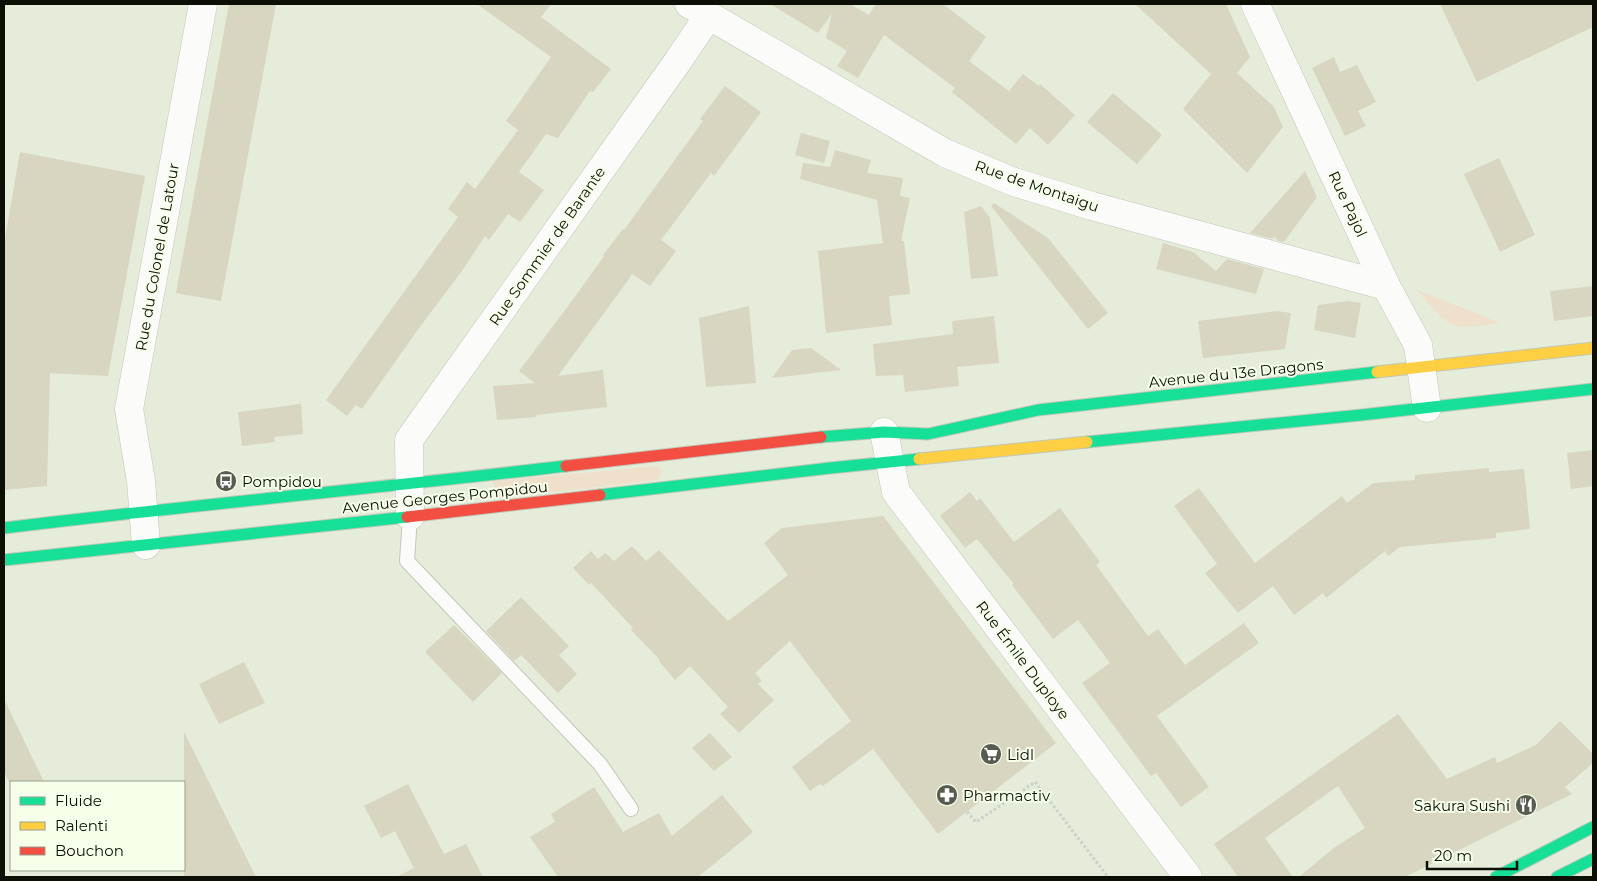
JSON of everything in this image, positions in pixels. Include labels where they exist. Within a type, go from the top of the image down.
[{"type":"main road","name":"Avenue du 13e Dragons","points":[[884,432],[928,434],[1038,410],[1593,348]]},
{"type":"main road","points":[[889,463],[1427,408],[1593,389]]},
{"type":"main road","name":"Avenue Georges Pompidou","points":[[4,528],[825,436],[884,432]]},
{"type":"main road","name":"Avenue Georges Pompidou","points":[[4,560],[889,463]]},
{"type":"main road","points":[[1496,877],[1593,827]]},
{"type":"main road","points":[[1557,877],[1593,859]]},
{"type":"street","name":"Rue du Colonel de Latour","points":[[146,545],[142,481],[129,410],[203,4]]},
{"type":"street","name":"Rue Pajol","points":[[1255,4],[1386,286],[1418,345],[1427,408]]},
{"type":"street","name":"Rue de Montaigu","points":[[699,10],[945,153],[1014,182],[1101,209],[1386,286]]},
{"type":"street","name":"Rue Sommier de Barante","points":[[410,516],[409,440],[678,61],[699,10]]},
{"type":"street","name":"Rue Émile Duploye","points":[[884,432],[896,492],[1188,877]]},
{"type":"lane","points":[[410,516],[408,561],[600,764],[631,809]]},
{"type":"path","points":[[967,812],[976,822],[1035,782],[1108,877]]},
{"type":"shaded area","points":[[1417,290],[1500,323],[1470,327],[1452,324],[1436,312]]},
{"type":"shaded area","points":[[659,466],[662,472],[657,480],[496,499],[493,481]]},
{"type":"building","points":[[229,4],[276,4],[221,301],[176,293]]},
{"type":"building","points":[[477,4],[551,4],[541,17],[611,69],[593,92],[590,91],[558,138],[546,134],[519,172],[544,190],[520,222],[508,214],[489,240],[485,236],[462,271],[362,409],[356,405],[347,416],[326,400],[458,217],[448,209],[467,182],[475,189],[518,130],[506,121],[551,57]]},
{"type":"building","points":[[770,4],[850,4],[869,15],[876,4],[943,4],[986,37],[969,61],[1009,91],[1023,74],[1039,86],[1040,84],[1075,115],[1048,145],[1030,128],[1016,144],[952,92],[955,88],[884,35],[858,78],[837,66],[847,51],[826,38],[832,14],[818,33]]},
{"type":"building","points":[[1135,4],[1226,4],[1250,57],[1237,73],[1274,107],[1283,127],[1247,173],[1183,109],[1211,74]]},
{"type":"building","points":[[1440,4],[1593,4],[1593,27],[1477,82]]},
{"type":"building","points":[[1334,57],[1340,72],[1357,65],[1376,102],[1358,111],[1366,126],[1345,136],[1312,68]]},
{"type":"building","points":[[725,86],[761,112],[714,176],[711,173],[661,240],[676,251],[650,286],[632,274],[558,376],[603,370],[607,407],[536,415],[536,417],[497,420],[493,386],[535,383],[519,371],[703,121],[700,119]]},
{"type":"building","points":[[1113,93],[1162,135],[1137,164],[1087,122]]},
{"type":"building","points":[[801,133],[830,141],[824,163],[795,155]]},
{"type":"building","points":[[835,150],[871,160],[867,173],[903,178],[900,196],[910,198],[901,241],[904,241],[910,294],[889,296],[892,325],[826,333],[818,251],[883,243],[877,200],[800,179],[803,163],[830,167]]},
{"type":"building","points":[[20,152],[145,176],[108,376],[50,373],[47,486],[4,490],[4,244]]},
{"type":"building","points":[[1499,158],[1535,235],[1500,252],[1464,174]]},
{"type":"building","points":[[1305,171],[1317,197],[1284,242],[1278,241],[1274,236],[1273,239],[1250,233]]},
{"type":"building","points":[[994,203],[1048,238],[1108,313],[1088,329],[991,206]]},
{"type":"building","points":[[981,206],[990,218],[998,276],[971,279],[964,212]]},
{"type":"building","points":[[1163,243],[1193,252],[1216,271],[1227,259],[1264,269],[1256,294],[1156,269]]},
{"type":"building","points":[[1593,286],[1593,316],[1554,321],[1550,291]]},
{"type":"building","points":[[1348,301],[1361,303],[1355,338],[1314,330],[1318,305]]},
{"type":"building","points":[[749,306],[756,383],[706,387],[699,318]]},
{"type":"building","points":[[1277,311],[1291,313],[1285,349],[1203,358],[1198,321]]},
{"type":"building","points":[[994,316],[999,363],[957,367],[959,386],[905,392],[903,375],[876,376],[873,344],[953,334],[952,321]]},
{"type":"building","points":[[811,348],[841,370],[772,378],[792,350]]},
{"type":"building","points":[[301,404],[303,434],[274,437],[275,442],[242,446],[238,412]]},
{"type":"building","points":[[1593,450],[1593,486],[1571,489],[1567,453]]},
{"type":"building","points":[[1489,468],[1489,472],[1524,469],[1530,529],[1496,533],[1496,538],[1400,547],[1388,556],[1385,551],[1326,598],[1323,593],[1294,615],[1273,586],[1238,613],[1205,573],[1217,564],[1174,506],[1199,488],[1255,563],[1342,496],[1347,503],[1373,483],[1415,480],[1415,475]]},
{"type":"building","points":[[970,492],[977,501],[980,498],[1014,542],[1060,508],[1100,562],[1096,565],[1148,636],[1158,629],[1185,665],[1244,623],[1259,643],[1157,716],[1209,787],[1181,807],[1156,773],[1151,776],[1082,683],[1110,663],[1078,620],[1053,639],[1012,585],[1014,584],[977,539],[965,548],[940,516]]},
{"type":"building","points":[[883,516],[1056,743],[938,834],[873,749],[823,786],[820,784],[810,791],[792,767],[851,721],[790,641],[755,673],[762,681],[758,684],[774,700],[739,733],[720,714],[728,707],[690,666],[675,680],[660,660],[631,630],[633,628],[591,583],[589,585],[573,568],[591,551],[598,559],[605,553],[614,561],[632,546],[646,561],[659,550],[728,621],[788,575],[764,543],[782,528]]},
{"type":"building","points":[[521,597],[569,646],[559,655],[577,674],[558,693],[521,655],[514,661],[486,631]]},
{"type":"building","points":[[454,625],[502,673],[473,702],[425,652]]},
{"type":"building","points":[[244,662],[265,703],[219,724],[199,684]]},
{"type":"building","points":[[4,699],[44,781],[9,782],[4,772]]},
{"type":"building","points":[[1398,714],[1447,779],[1495,757],[1497,763],[1536,745],[1560,721],[1593,754],[1593,763],[1565,787],[1572,794],[1405,877],[1299,877],[1335,847],[1365,828],[1338,786],[1265,838],[1293,877],[1238,877],[1214,844]]},
{"type":"building","points":[[184,732],[256,877],[184,877]]},
{"type":"building","points":[[710,733],[732,757],[714,771],[692,748]]},
{"type":"building","points":[[408,784],[444,854],[466,844],[483,877],[396,877],[414,868],[395,831],[381,838],[364,806]]},
{"type":"building","points":[[594,787],[623,832],[659,813],[672,836],[722,795],[753,832],[698,877],[558,877],[530,837],[555,822],[551,814]]},
{"type":"traffic: fast","points":[[821,437],[884,432],[928,434],[1038,410],[1377,372]]},
{"type":"traffic: fast","points":[[1087,442],[1361,415],[1593,389]]},
{"type":"traffic: fast","points":[[600,495],[919,459]]},
{"type":"traffic: fast","points":[[4,528],[566,466]]},
{"type":"traffic: fast","points":[[4,560],[407,517]]},
{"type":"traffic: fast","points":[[1496,877],[1593,827]]},
{"type":"traffic: fast","points":[[1557,877],[1593,859]]},
{"type":"traffic: slow","points":[[1377,372],[1593,348]]},
{"type":"traffic: slow","points":[[919,459],[1087,442]]},
{"type":"traffic: jam","points":[[566,466],[821,437]]},
{"type":"traffic: jam","points":[[407,517],[600,495]]},
{"type":"place","name":"Pompidou","points":[[226,481]]},
{"type":"place","name":"Lidl","points":[[991,754]]},
{"type":"place","name":"Pharmactiv","points":[[947,795]]},
{"type":"place","name":"Sakura Sushi","points":[[1526,805]]}]
